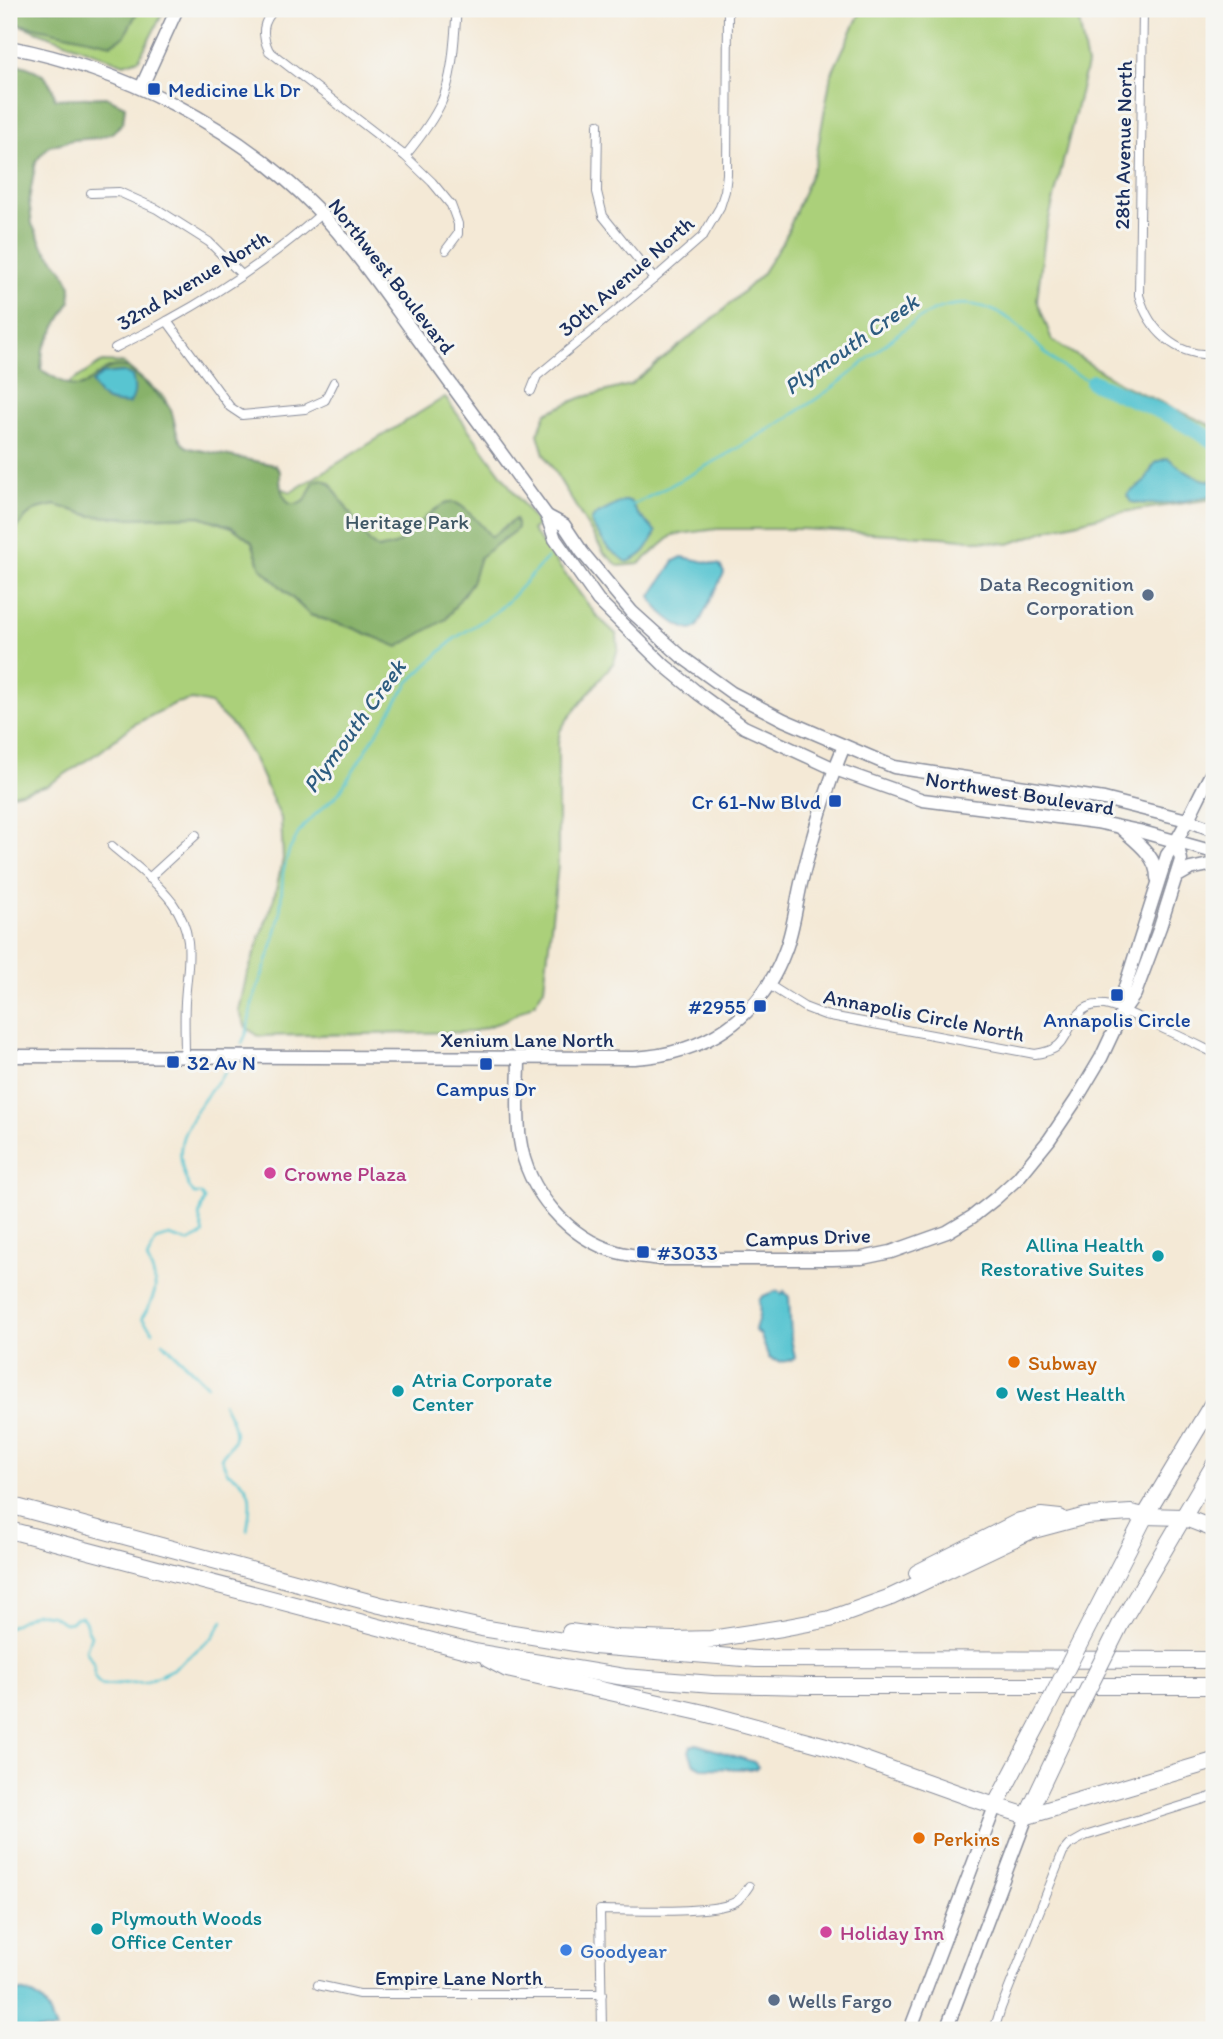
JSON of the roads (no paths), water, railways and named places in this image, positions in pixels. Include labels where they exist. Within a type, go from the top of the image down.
[{"type":"highway","points":[[996,1804],[1144,1516],[1214,1401]]},
{"type":"highway","points":[[1027,1816],[1121,1623],[1214,1465]]},
{"type":"highway","points":[[9,1505],[380,1605],[482,1628],[594,1646],[756,1659],[1214,1660]]},
{"type":"highway","points":[[380,1605],[616,1638],[711,1639],[830,1619],[891,1597],[1030,1531],[1069,1519],[1131,1513],[1184,1517],[1214,1530]]},
{"type":"highway","points":[[9,1530],[474,1652],[624,1677],[713,1684],[807,1686],[1214,1686]]},
{"type":"highway","points":[[474,1652],[507,1669],[704,1713],[826,1746],[1027,1816],[1214,1761]]},
{"type":"highway","points":[[1111,1791],[1142,1792],[1214,1772]]},
{"type":"main road","points":[[141,88],[177,9]]},
{"type":"main road","name":"Northwest Boulevard","points":[[9,47],[76,64],[141,88],[203,120],[242,145],[321,214],[361,261],[547,516],[555,539],[598,600],[665,666],[744,727],[835,769],[923,800],[1096,822],[1214,852]]},
{"type":"main road","name":"Northwest Boulevard","points":[[547,516],[564,525],[582,552],[632,612],[682,657],[732,693],[784,720],[894,767],[1104,799],[1187,820],[1214,830]]},
{"type":"main road","name":"Xenium Lane North","points":[[9,1056],[634,1058],[659,1057],[682,1051],[726,1030],[769,985],[786,950],[810,846],[844,746]]},
{"type":"main road","name":"Campus Drive","points":[[1122,1011],[1124,990],[1167,855],[1177,842],[1214,769]]},
{"type":"main road","points":[[1120,827],[1152,860],[1157,870],[1157,885]]},
{"type":"main road","name":"Campus Drive","points":[[519,1058],[520,1140],[533,1182],[559,1218],[595,1244],[616,1252],[660,1259],[832,1259],[862,1258],[891,1252],[947,1232],[972,1217],[1018,1178],[1049,1140],[1101,1058],[1122,1011],[1135,994],[1181,860],[1177,842]]},
{"type":"main road","points":[[1176,877],[1190,869],[1214,864]]},
{"type":"main road","points":[[910,2030],[996,1804]]},
{"type":"main road","points":[[946,2030],[1027,1816]]},
{"type":"street","points":[[275,9],[264,23],[264,42],[269,51],[405,156],[451,205],[458,234],[446,250]]},
{"type":"street","points":[[405,156],[432,120],[442,101],[452,60],[457,9]]},
{"type":"street","name":"30th Avenue North","points":[[531,391],[537,376],[703,236],[716,215],[725,191],[727,174],[728,9]]},
{"type":"street","name":"28th Avenue North","points":[[1143,9],[1138,282],[1143,308],[1157,332],[1179,348],[1192,353],[1214,355]]},
{"type":"street","points":[[598,124],[597,192],[603,216],[654,279]]},
{"type":"street","points":[[91,193],[119,192],[158,209],[209,242],[242,275]]},
{"type":"street","name":"32nd Avenue North","points":[[115,348],[167,321],[271,257],[321,214]]},
{"type":"street","points":[[167,321],[230,407],[242,415],[305,409],[325,400],[334,382]]},
{"type":"street","points":[[149,878],[196,835]]},
{"type":"street","points":[[112,846],[149,878],[172,903],[188,937],[190,956],[185,1002],[185,1057]]},
{"type":"street","name":"Annapolis Circle North","points":[[769,985],[804,1007],[825,1015],[1026,1054],[1044,1053],[1060,1045],[1078,1014],[1094,1005],[1105,1006],[1180,1036],[1214,1053]]},
{"type":"street","points":[[993,2030],[1063,1852],[1069,1845],[1085,1836],[1214,1796]]},
{"type":"street","points":[[602,2030],[600,1910],[694,1910],[716,1907],[737,1901],[749,1886]]},
{"type":"street","name":"Empire Lane North","points":[[318,1984],[359,1994],[602,1994]]},
{"type":"water","points":[[122,372],[132,376],[133,380],[134,394],[129,404],[102,398],[92,383],[102,374]]},
{"type":"water","points":[[1168,458],[1195,477],[1214,481],[1214,495],[1162,504],[1131,502],[1127,495],[1145,481],[1154,464]]},
{"type":"water","points":[[623,501],[630,501],[638,514],[656,532],[645,551],[627,562],[608,548],[591,521],[594,516]]},
{"type":"water","points":[[682,557],[720,565],[724,573],[697,627],[692,630],[668,618],[651,596],[674,561]]},
{"type":"water","points":[[777,1291],[782,1294],[784,1291],[789,1297],[791,1339],[795,1358],[792,1360],[779,1361],[769,1358],[760,1334],[755,1331],[760,1299]]},
{"type":"water","points":[[696,1744],[754,1762],[758,1767],[702,1768],[694,1764],[689,1751],[691,1746]]},
{"type":"water","points":[[20,1991],[35,1996],[44,2004],[56,2030],[9,2030],[9,1995]]},
{"type":"waterway","name":"Plymouth Creek","points":[[631,506],[759,436],[808,405],[845,379],[893,337],[943,307],[974,305],[1003,315],[1064,368],[1093,382]]},
{"type":"waterway","name":"Plymouth Creek","points":[[1093,382],[1171,416],[1214,441]]},
{"type":"waterway","name":"Plymouth Creek","points":[[242,1043],[280,916],[283,872],[289,851],[298,834],[306,823],[339,793],[409,682],[454,639],[496,612],[547,558]]},
{"type":"waterway","name":"Plymouth Creek","points":[[153,1332],[142,1318],[155,1289],[154,1276],[147,1259],[156,1240],[169,1236],[188,1242],[204,1234],[199,1216],[205,1199],[201,1194],[194,1194],[186,1180],[181,1156],[182,1139],[193,1117],[225,1073]]},
{"type":"waterway","name":"Plymouth Creek","points":[[163,1342],[207,1385]]},
{"type":"waterway","name":"Plymouth Creek","points":[[223,1403],[235,1434],[221,1458],[228,1473],[243,1483],[247,1490],[250,1504],[247,1530]]},
{"type":"waterway","name":"Plymouth Creek","points":[[9,1627],[35,1613],[51,1615],[65,1623],[82,1617],[91,1635],[86,1651],[93,1664],[95,1679],[102,1685],[145,1682],[173,1669],[212,1638],[223,1621]]},
{"type":"place","name":"Medicine Lk Dr","points":[[154,89]]},
{"type":"place","name":"Data Recognition Corporation","points":[[1148,595]]},
{"type":"place","name":"Cr 61-Nw Blvd","points":[[835,801]]},
{"type":"place","name":"Annapolis Circle","points":[[1117,995]]},
{"type":"place","name":"#2955","points":[[760,1006]]},
{"type":"place","name":"32 Av N","points":[[173,1062]]},
{"type":"place","name":"Campus Dr","points":[[486,1064]]},
{"type":"place","name":"Crowne Plaza","points":[[270,1173]]},
{"type":"place","name":"#3033","points":[[643,1252]]},
{"type":"place","name":"Allina Health Restorative Suites","points":[[1158,1256]]},
{"type":"place","name":"Subway","points":[[1014,1362]]},
{"type":"place","name":"Atria Corporate Center","points":[[398,1391]]},
{"type":"place","name":"West Health","points":[[1002,1393]]},
{"type":"place","name":"Perkins","points":[[919,1838]]},
{"type":"place","name":"Plymouth Woods Office Center","points":[[97,1929]]},
{"type":"place","name":"Holiday Inn","points":[[826,1932]]},
{"type":"place","name":"Goodyear","points":[[566,1950]]},
{"type":"place","name":"Wells Fargo","points":[[774,2000]]},
{"type":"park label","name":"Heritage Park","points":[[407,521]]}]
